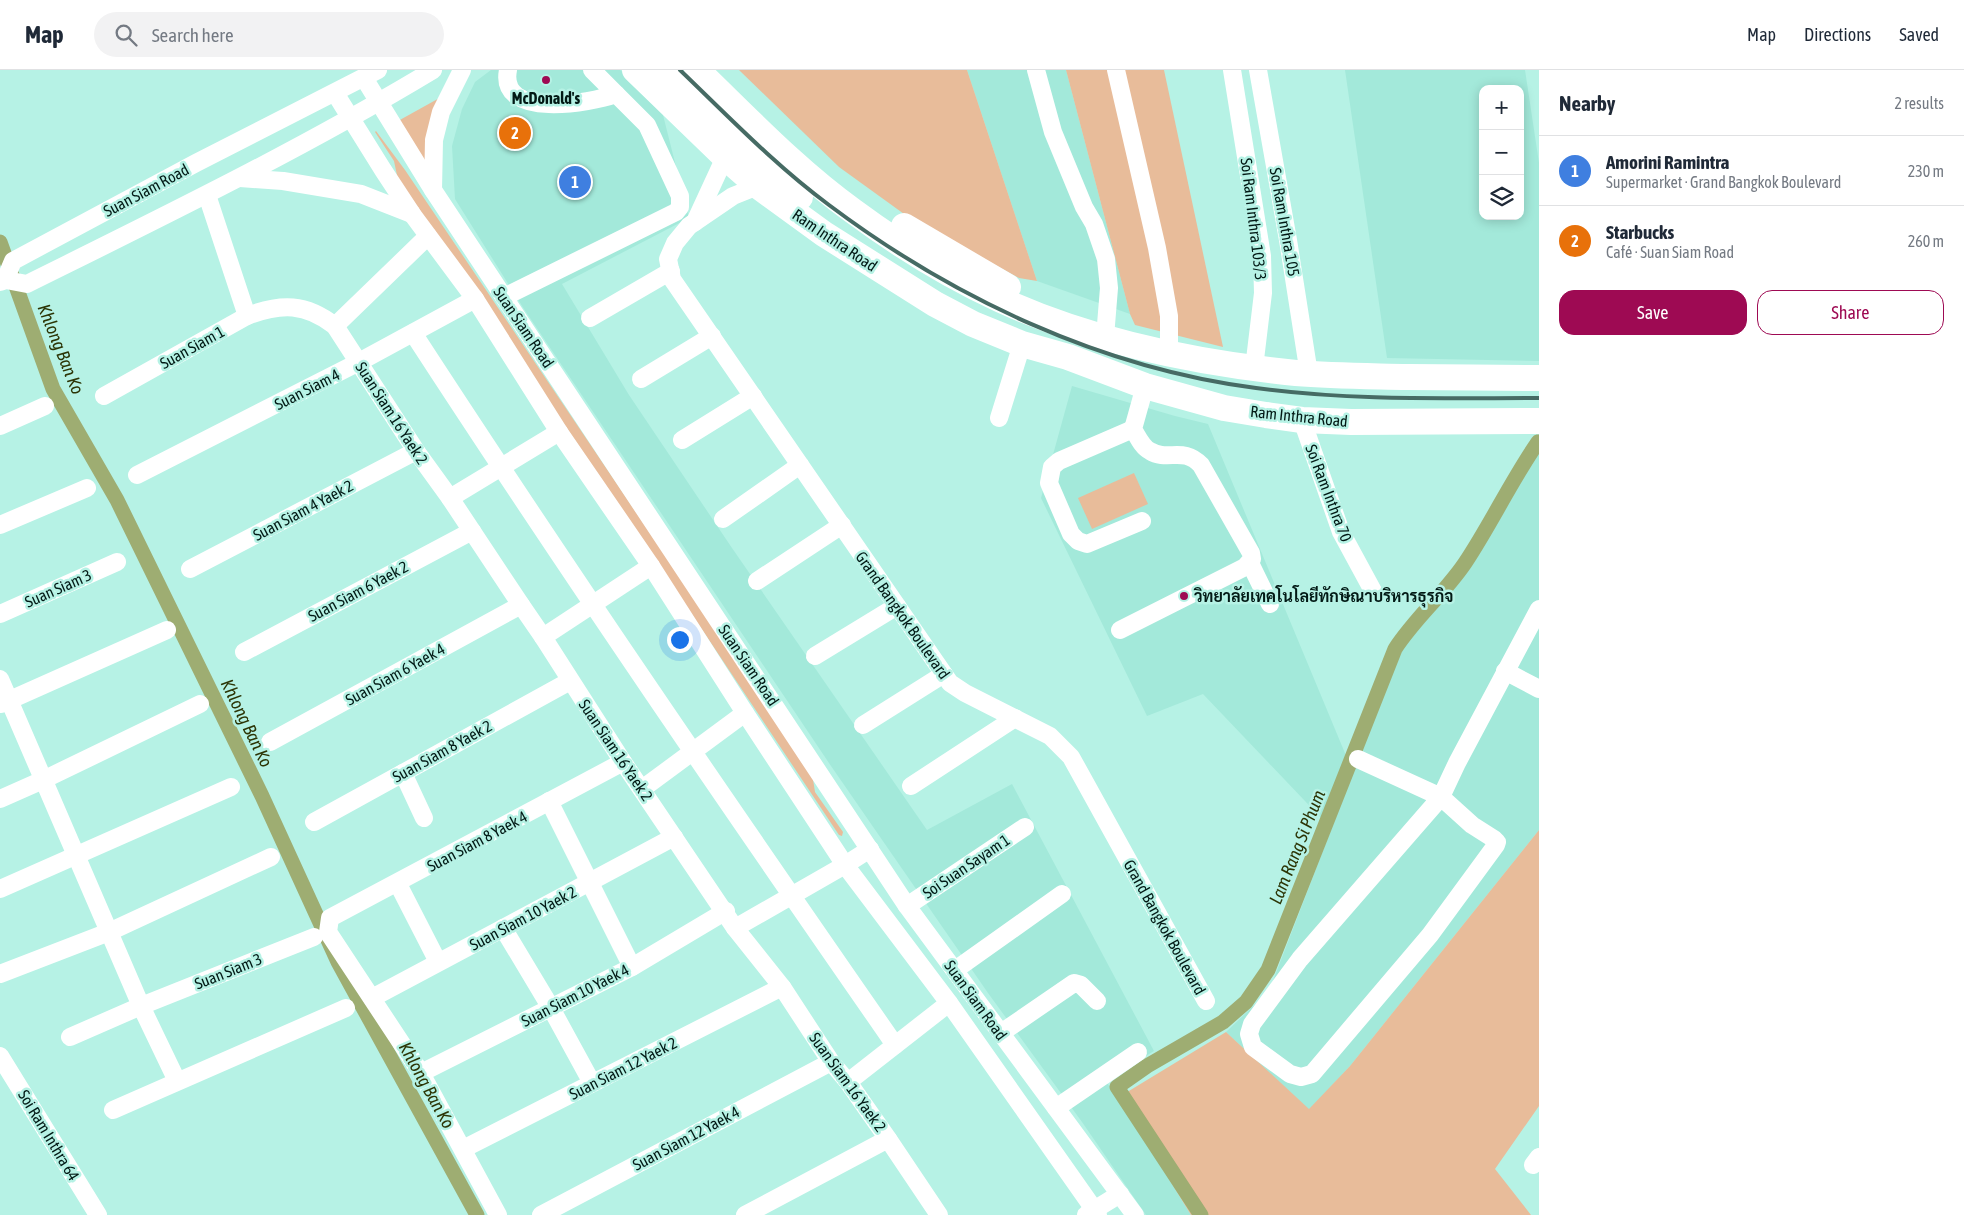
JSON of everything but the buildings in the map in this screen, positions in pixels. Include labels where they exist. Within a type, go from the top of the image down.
[{"type":"highway","name":"Ram Inthra Road","points":[[697,70],[797,165],[852,211],[908,249],[971,296],[1068,357]]},
{"type":"highway","name":"Ram Inthra Road","points":[[718,70],[812,160],[863,199],[910,230],[1073,327]]},
{"type":"highway","name":"Ram Inthra Road","points":[[648,73],[802,198],[894,263],[971,296],[1105,337],[1168,353],[1254,368],[1309,374],[1539,378]]},
{"type":"highway","name":"Ram Inthra Road","points":[[648,73],[720,168],[758,186],[824,234],[897,282],[973,324],[1022,344],[1068,357],[1145,386],[1224,408],[1302,420],[1351,422],[1539,421]]},
{"type":"street","name":"Suan Siam Road","points":[[371,74],[196,163],[13,261],[4,280],[27,284],[207,195],[380,102],[433,70]]},
{"type":"street","points":[[433,190],[434,140],[441,112],[462,70]]},
{"type":"street","points":[[504,297],[676,212],[680,207],[680,196],[647,124],[592,70]]},
{"type":"street","points":[[1036,70],[1053,132],[1084,207],[1094,224],[1106,259],[1109,288],[1105,337]]},
{"type":"street","points":[[1116,70],[1157,248],[1169,316],[1168,353]]},
{"type":"street","name":"Soi Ram Inthra 103/3","points":[[1232,70],[1262,256],[1263,294],[1254,368]]},
{"type":"street","name":"Soi Ram Inthra 105","points":[[1258,70],[1309,374]]},
{"type":"street","points":[[504,74],[511,90],[532,102],[546,105],[619,98],[648,73]]},
{"type":"street","points":[[371,74],[380,102]]},
{"type":"street","points":[[335,93],[349,118]]},
{"type":"street","name":"Suan Siam Road","points":[[380,102],[433,190],[907,906],[1135,1215]]},
{"type":"street","name":"Suan Siam Road","points":[[349,118],[412,214],[475,299],[559,432],[651,566],[745,714],[845,865],[949,1003],[1092,1213]]},
{"type":"street","points":[[720,168],[733,196]]},
{"type":"street","points":[[695,222],[720,168]]},
{"type":"street","points":[[239,178],[284,181],[361,194],[412,214]]},
{"type":"street","points":[[590,318],[671,272],[668,259],[675,243],[695,222],[733,196],[758,186]]},
{"type":"street","points":[[207,195],[247,316]]},
{"type":"street","points":[[335,326],[428,236]]},
{"type":"street","name":"Grand Bangkok Boulevard","points":[[671,272],[672,279],[950,683],[965,693],[1050,736],[1070,757],[1206,1001]]},
{"type":"street","name":"Suan Siam 4","points":[[138,475],[359,362],[475,299]]},
{"type":"street","name":"Suan Siam 1","points":[[104,396],[247,316],[266,309],[283,306]]},
{"type":"street","name":"Suan Siam 16 Yaek 2","points":[[283,306],[303,309],[322,316],[335,326],[416,451],[450,498],[543,637],[623,762],[726,911],[735,928],[782,987],[831,1062],[848,1082],[888,1138],[938,1215]]},
{"type":"street","points":[[413,333],[501,468],[693,752],[895,1045]]},
{"type":"street","points":[[642,379],[712,336]]},
{"type":"street","points":[[999,418],[1022,344]]},
{"type":"street","points":[[1145,386],[1133,429],[1144,447],[1151,452],[1188,455],[1201,465],[1251,553],[1250,563],[1270,604]]},
{"type":"street","points":[[682,440],[753,396]]},
{"type":"street","points":[[0,426],[45,406]]},
{"type":"street","name":"Soi Ram Inthra 70","points":[[1302,420],[1342,532],[1373,591]]},
{"type":"street","points":[[1133,429],[1059,461],[1052,467],[1050,483],[1071,534],[1078,541],[1087,544],[1142,521]]},
{"type":"street","points":[[450,498],[559,432]]},
{"type":"street","name":"Suan Siam 4 Yaek 2","points":[[190,569],[416,451]]},
{"type":"street","points":[[723,519],[800,465]]},
{"type":"street","points":[[0,525],[86,488]]},
{"type":"street","points":[[757,581],[842,525]]},
{"type":"street","name":"Suan Siam 6 Yaek 2","points":[[244,652],[472,531]]},
{"type":"street","name":"Suan Siam 3","points":[[0,614],[117,562]]},
{"type":"street","points":[[1120,630],[1246,567],[1250,563]]},
{"type":"street","points":[[543,637],[651,566]]},
{"type":"street","name":"Suan Siam 6 Yaek 4","points":[[270,742],[520,605]]},
{"type":"street","points":[[815,656],[897,606]]},
{"type":"street","points":[[1358,759],[1441,797],[1472,826],[1497,842],[1496,846],[1430,935],[1312,1074],[1301,1077],[1290,1074],[1253,1046],[1249,1034],[1252,1024],[1300,959],[1441,797],[1504,672],[1539,610]]},
{"type":"street","points":[[5,702],[167,630]]},
{"type":"street","points":[[1504,672],[1539,689]]},
{"type":"street","points":[[863,725],[944,674]]},
{"type":"street","points":[[0,679],[5,702],[78,856],[141,1006],[177,1081]]},
{"type":"street","name":"Suan Siam 8 Yaek 2","points":[[314,822],[570,681]]},
{"type":"street","points":[[0,799],[200,704]]},
{"type":"street","points":[[642,789],[745,714]]},
{"type":"street","points":[[911,786],[1015,718]]},
{"type":"street","name":"Suan Siam 8 Yaek 4","points":[[372,998],[328,932],[330,918],[398,884],[623,762]]},
{"type":"street","points":[[403,773],[424,818]]},
{"type":"street","points":[[0,889],[231,787]]},
{"type":"street","points":[[549,801],[632,967]]},
{"type":"street","name":"Soi Suan Sayam 1","points":[[907,906],[1025,827]]},
{"type":"street","name":"Suan Siam 10 Yaek 2","points":[[372,998],[674,837]]},
{"type":"street","points":[[735,928],[870,849]]},
{"type":"street","points":[[0,974],[109,932],[271,857]]},
{"type":"street","points":[[398,884],[438,962]]},
{"type":"street","points":[[955,970],[1062,894]]},
{"type":"street","name":"Suan Siam 10 Yaek 4","points":[[421,1073],[632,967],[726,911]]},
{"type":"street","points":[[503,928],[551,1008],[592,1084]]},
{"type":"street","name":"Suan Siam 3","points":[[70,1037],[141,1006],[314,937]]},
{"type":"street","points":[[1001,1033],[1074,983],[1081,984],[1097,1001]]},
{"type":"street","name":"Suan Siam 12 Yaek 2","points":[[463,1149],[782,987]]},
{"type":"street","points":[[372,998],[421,1073],[498,1215]]},
{"type":"street","points":[[848,1082],[949,1003]]},
{"type":"street","points":[[112,1110],[346,1008]]},
{"type":"street","points":[[1056,1108],[1138,1052]]},
{"type":"street","name":"Soi Ram Inthra 64","points":[[0,1056],[98,1215]]},
{"type":"street","name":"Suan Siam 12 Yaek 4","points":[[541,1215],[831,1062]]},
{"type":"street","points":[[745,1215],[888,1138]]},
{"type":"street","points":[[1092,1213],[1120,1194]]},
{"type":"shaded area","points":[[491,70],[620,70],[661,107],[689,218],[562,284],[629,395],[927,830],[1012,784],[1154,1051],[1105,1081],[1119,1097],[1191,1215],[1146,1215],[1082,1122],[988,993],[831,766],[524,309],[455,199],[452,146],[462,109],[475,82]]},
{"type":"shaded area","points":[[739,70],[967,70],[1037,281],[1019,278],[911,219],[839,167]]},
{"type":"shaded area","points":[[967,70],[1066,70],[1130,314],[1037,281]]},
{"type":"shaded area","points":[[1066,70],[1164,70],[1223,347],[1135,325],[1130,314]]},
{"type":"shaded area","points":[[1345,70],[1525,70],[1539,163],[1539,361],[1387,358]]},
{"type":"shaded area","points":[[443,96],[425,163],[398,121]]},
{"type":"shaded area","points":[[376,131],[405,170],[812,773],[815,792],[843,832],[842,836],[839,835],[621,508],[398,180],[394,161]]},
{"type":"shaded area","name":"วิทยาลัยเทคโนโลยีทักษิณาบริหารธุรกิจ","points":[[1072,386],[1208,424],[1347,758],[1324,821],[1203,694],[1147,716],[1041,498]]},
{"type":"shaded area","points":[[1539,450],[1539,830],[1350,1066],[1309,1110],[1226,1032],[1269,991],[1400,651],[1462,579]]},
{"type":"shaded area","points":[[1134,473],[1148,504],[1092,529],[1078,498]]},
{"type":"shaded area","points":[[1539,830],[1539,1106],[1495,1169],[1531,1215],[1191,1215],[1119,1097],[1226,1032],[1309,1109],[1350,1066]]},
{"type":"waterway","name":"Khlong Ban Ko","points":[[0,242],[53,389],[117,500],[262,796],[338,962],[477,1215]]},
{"type":"waterway","name":"Lam Rang Si Phum","points":[[1201,1215],[1117,1087],[1147,1066],[1223,1022],[1246,1002],[1268,970],[1395,649],[1465,563],[1538,442]]},
{"type":"railway","points":[[680,70],[790,174],[877,239],[926,270],[978,298],[1031,324],[1085,346],[1141,364],[1198,378],[1256,388],[1362,397],[1539,398]]},
{"type":"place","name":"McDonald's","points":[[546,80]]},
{"type":"place","name":"Starbucks","points":[[515,133]]},
{"type":"place","name":"Amorini Ramintra","points":[[575,182]]},
{"type":"place","name":"วิทยาลัยเทคโนโลยีทักษิณาบริหารธุรกิจ","points":[[1184,596]]}]
